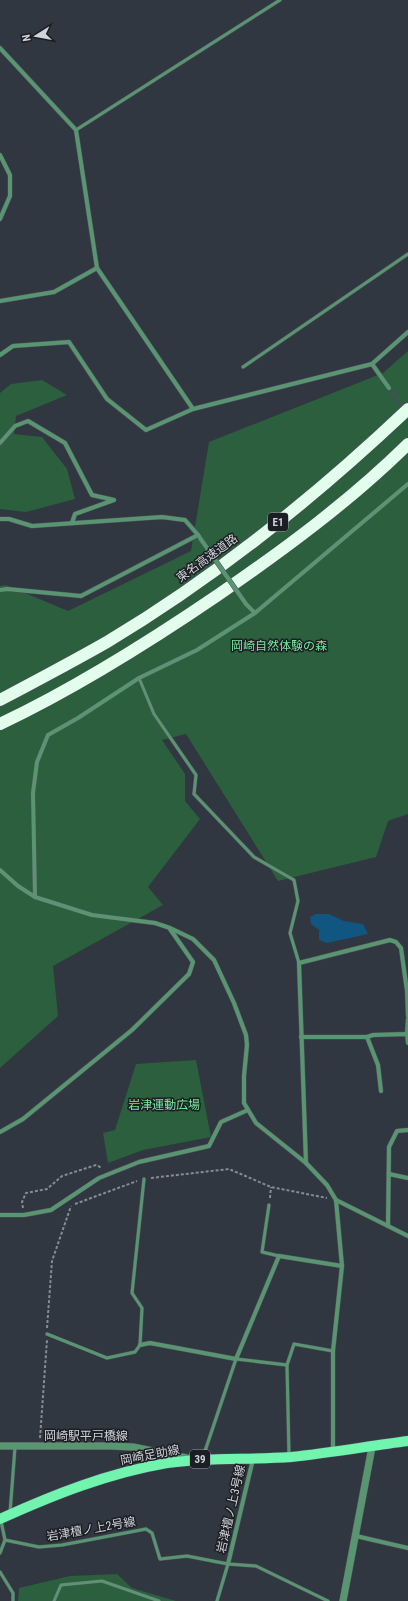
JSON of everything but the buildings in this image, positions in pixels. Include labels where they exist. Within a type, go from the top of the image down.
[{"type":"highway","name":"東名高速道路","points":[[0,700],[138,622],[240,552],[306,500],[408,408]]},
{"type":"highway","name":"E1","points":[[0,724],[57,694],[152,639],[254,570],[323,520],[384,468],[408,444]]},
{"type":"main road","name":"岡崎足助線","points":[[3,1518],[61,1493],[107,1477],[166,1464],[198,1459],[289,1457],[372,1447],[408,1440]]},
{"type":"street","points":[[0,48],[76,130],[97,268],[193,409]]},
{"type":"street","points":[[0,154],[10,176],[10,196],[0,219]]},
{"type":"street","points":[[0,301],[54,292],[97,268]]},
{"type":"street","points":[[0,355],[13,346],[69,342],[107,399],[146,430],[193,409],[372,364],[408,332]]},
{"type":"street","points":[[372,364],[389,388]]},
{"type":"street","points":[[0,442],[14,426],[28,422],[65,443],[92,495],[114,500],[75,514],[72,523]]},
{"type":"street","points":[[35,896],[33,793],[37,762],[48,734],[78,718],[139,678],[197,650],[255,613],[408,484]]},
{"type":"street","points":[[0,519],[9,519],[32,526],[162,517],[185,520],[199,537],[246,604],[255,613]]},
{"type":"street","points":[[0,590],[7,589],[80,596],[199,537]]},
{"type":"street","points":[[0,870],[18,886],[35,896],[92,915],[155,923],[170,928],[193,939],[214,960],[234,1003],[246,1035],[247,1045],[244,1076],[244,1103],[256,1123],[306,1163],[327,1185],[336,1200],[342,1266],[334,1351],[333,1452]]},
{"type":"street","points":[[0,1132],[23,1118],[132,1030],[189,974],[193,962],[170,928]]},
{"type":"street","points":[[306,1163],[299,963],[390,940],[396,942],[401,948],[407,991],[408,1018],[406,1034],[408,1043]]},
{"type":"street","points":[[302,1037],[367,1037],[406,1034]]},
{"type":"street","points":[[367,1037],[378,1065],[381,1091]]},
{"type":"street","points":[[0,1215],[24,1215],[51,1210],[99,1178],[113,1172],[139,1162],[209,1146],[220,1122],[248,1110]]},
{"type":"street","points":[[388,1226],[389,1147],[397,1131],[408,1130]]},
{"type":"street","points":[[389,1174],[408,1178]]},
{"type":"street","points":[[336,1200],[408,1236]]},
{"type":"street","points":[[140,1344],[150,1343],[236,1360],[278,1256],[342,1266]]},
{"type":"street","name":"岡崎駅平戸橋線","points":[[0,1446],[133,1447],[198,1459]]},
{"type":"street","points":[[342,1601],[356,1536],[372,1447]]},
{"type":"street","name":"岩津檀ノ上3号線","points":[[228,1564],[253,1458]]},
{"type":"street","points":[[356,1536],[408,1548]]},
{"type":"lane","points":[[76,130],[280,0]]},
{"type":"lane","points":[[243,367],[408,254]]},
{"type":"lane","points":[[139,678],[154,714],[196,775],[194,794],[254,857],[294,880],[298,901],[290,933],[299,963]]},
{"type":"lane","points":[[47,1334],[107,1358],[135,1352],[140,1344],[142,1308],[132,1293],[144,1179]]},
{"type":"lane","points":[[269,1205],[262,1252],[278,1256]]},
{"type":"lane","points":[[289,1457],[287,1365],[294,1344],[334,1351]]},
{"type":"lane","points":[[198,1459],[236,1360],[287,1365]]},
{"type":"lane","points":[[0,1553],[4,1540],[3,1518],[15,1447]]},
{"type":"lane","name":"岩津檀ノ上2号線","points":[[4,1540],[39,1547],[62,1545],[146,1529],[152,1533],[160,1559],[186,1556],[228,1564]]},
{"type":"lane","points":[[216,1601],[228,1564],[256,1566],[328,1601]]},
{"type":"lane","points":[[0,1572],[13,1593],[12,1601]]},
{"type":"lane","points":[[54,1601],[61,1585],[102,1581],[158,1601]]},
{"type":"path","points":[[24,1215],[22,1202],[26,1193],[47,1189],[62,1176],[96,1165],[113,1172]]},
{"type":"path","points":[[269,1205],[271,1187]]},
{"type":"green space","name":"岡崎自然体験の森","points":[[408,351],[408,814],[388,821],[376,857],[278,881],[186,734],[162,740],[185,774],[185,801],[200,819],[148,887],[163,905],[53,966],[58,1016],[0,1068],[0,586],[6,585],[68,611],[191,551],[209,442],[383,373]]},
{"type":"green space","points":[[42,380],[67,395],[16,416],[14,434],[42,437],[67,469],[75,499],[26,512],[0,509],[0,393],[11,384]]},
{"type":"green space","name":"岩津運動広場","points":[[196,1060],[211,1137],[143,1150],[108,1163],[103,1133],[115,1130],[136,1064]]},
{"type":"green space","points":[[117,1574],[132,1588],[176,1601],[18,1601],[19,1588],[70,1576]]},
{"type":"water","points":[[316,914],[329,914],[344,921],[363,924],[368,934],[327,943],[319,940],[319,930],[311,924],[310,917]]},
{"type":"tunnel","points":[[389,388],[405,410]]}]
